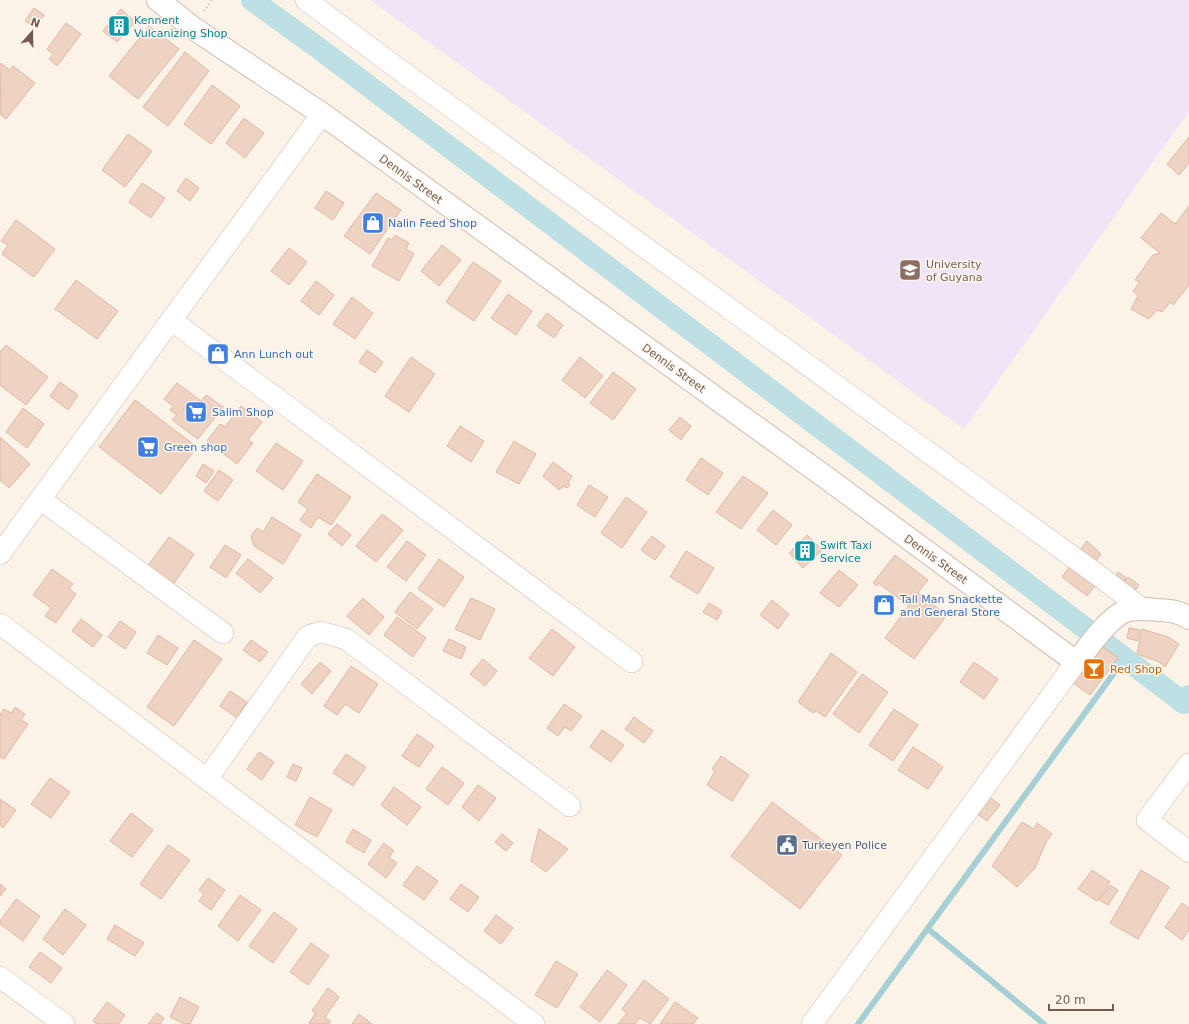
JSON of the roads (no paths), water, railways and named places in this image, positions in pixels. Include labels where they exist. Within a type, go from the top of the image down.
[{"type":"street","name":"Dennis Street","points":[[158,0],[193,28],[322,114],[815,470],[1076,662]]},
{"type":"street","points":[[306,0],[415,81],[1141,608]]},
{"type":"street","points":[[0,554],[322,114]]},
{"type":"street","points":[[171,320],[632,662]]},
{"type":"street","points":[[40,499],[223,633]]},
{"type":"street","points":[[812,1024],[1076,662],[1110,622],[1124,612],[1141,608],[1188,615]]},
{"type":"street","points":[[0,624],[534,1024]]},
{"type":"street","points":[[207,779],[308,636],[321,632],[346,639],[570,806]]},
{"type":"street","points":[[1189,764],[1147,820],[1189,852]]},
{"type":"street","points":[[0,977],[64,1024]]},
{"type":"waterway","points":[[252,0],[317,47],[1184,703],[1189,696]]},
{"type":"waterway","points":[[858,1024],[1125,658]]},
{"type":"waterway","points":[[928,929],[1044,1024]]},
{"type":"place","name":"Kennent Vulcanizing Shop","points":[[119,26]]},
{"type":"place","name":"Nalin Feed Shop","points":[[373,223]]},
{"type":"place","name":"University of Guyana","points":[[910,270]]},
{"type":"place","name":"Ann Lunch out","points":[[218,354]]},
{"type":"place","name":"Salim Shop","points":[[196,412]]},
{"type":"place","name":"Green shop","points":[[148,447]]},
{"type":"place","name":"Swift Taxi Service","points":[[805,551]]},
{"type":"place","name":"Tall Man Snackette and General Store","points":[[884,605]]},
{"type":"place","name":"Red Shop","points":[[1094,669]]},
{"type":"place","name":"Turkeyen Police","points":[[787,845]]}]
